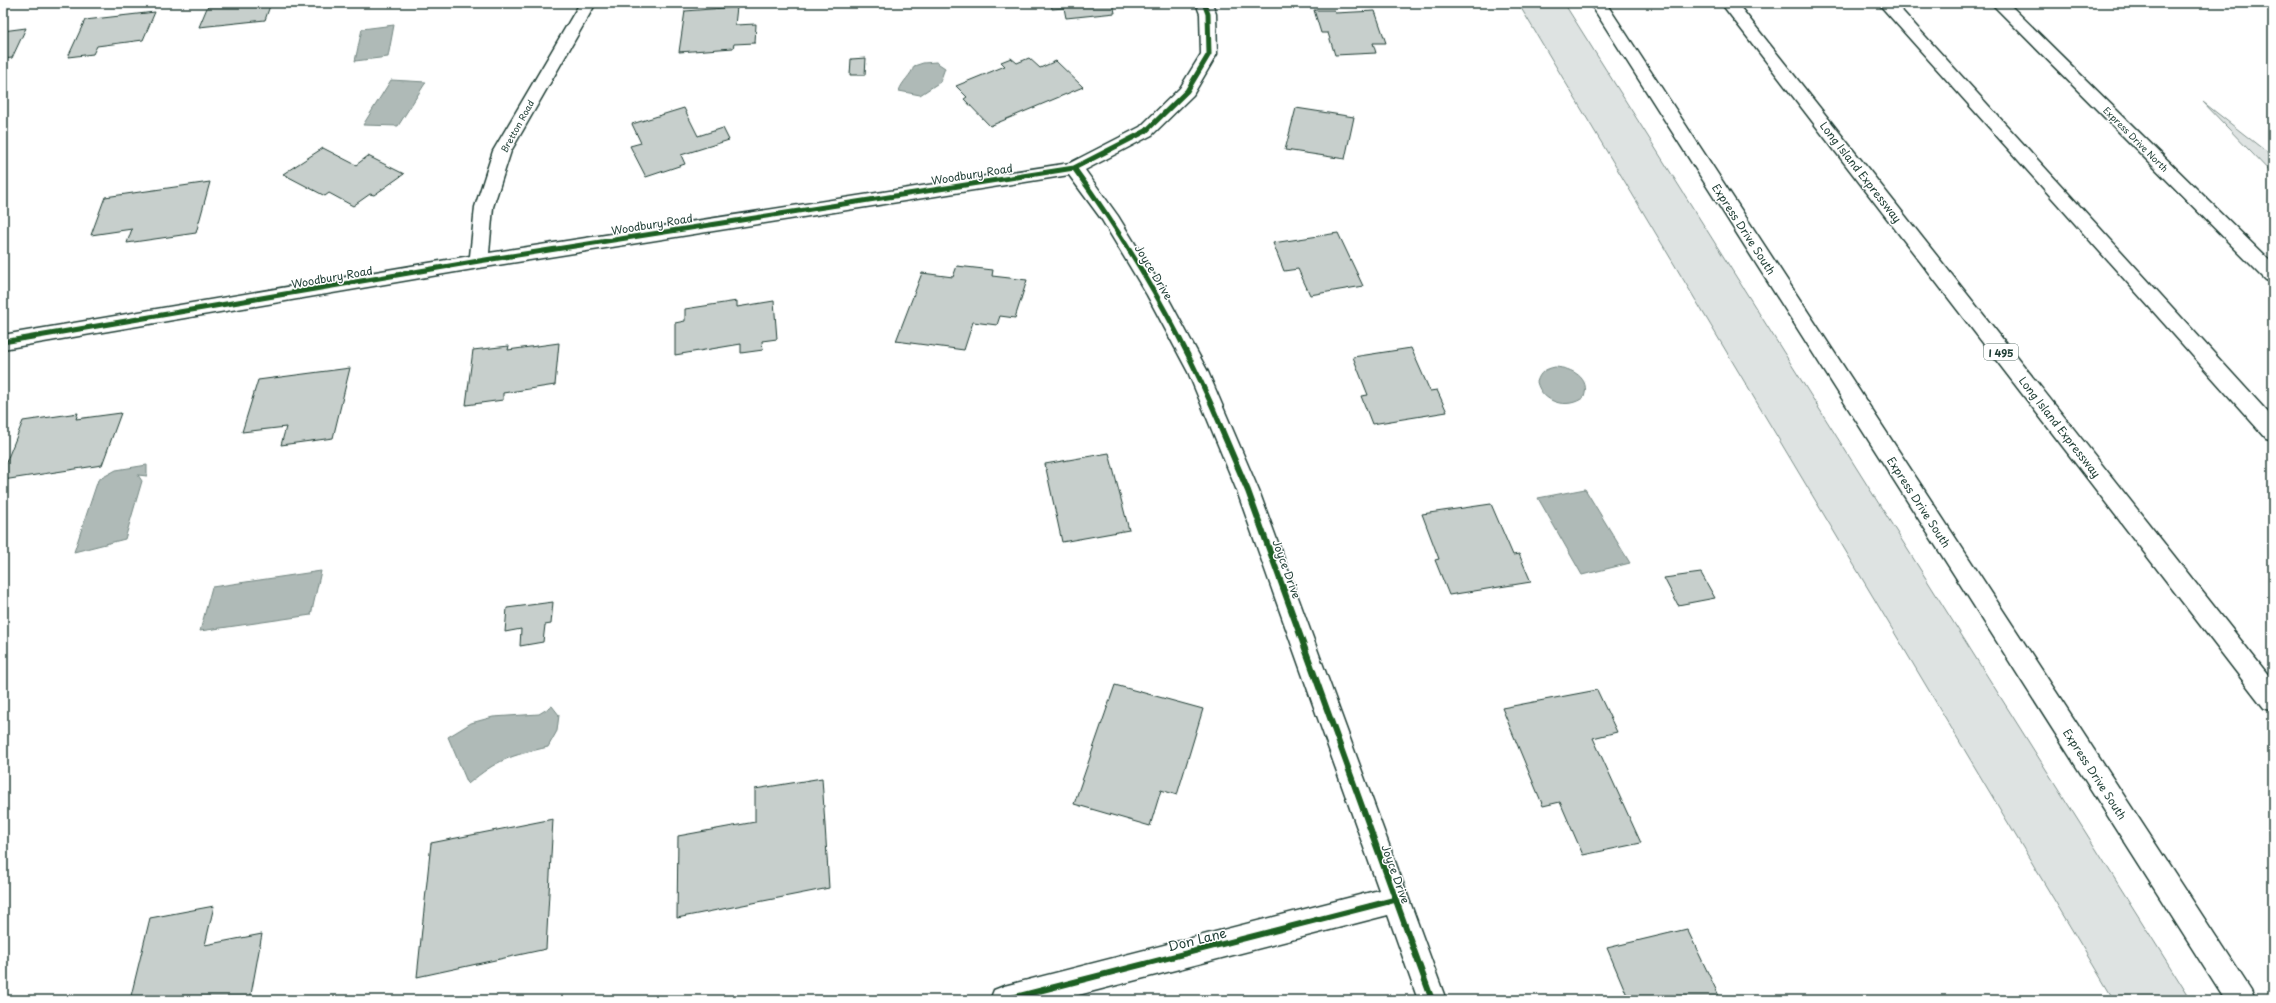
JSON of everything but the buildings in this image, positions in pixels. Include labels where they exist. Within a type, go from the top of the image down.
[{"type":"main road","name":"Bretton Road","points":[[479,261],[484,208],[502,151],[588,3]]},
{"type":"main road","name":"Woodbury Road","points":[[3,342],[479,261],[1074,168],[1146,131],[1187,91],[1209,54],[1208,14],[1204,3]]},
{"type":"main road","name":"Express Drive South","points":[[1598,3],[2241,1000]]},
{"type":"main road","name":"Long Island Expressway","points":[[1729,3],[2273,700]]},
{"type":"main road","points":[[1886,3],[2273,432]]},
{"type":"main road","name":"Express Drive North","points":[[1999,3],[2273,275]]},
{"type":"main road","name":"Joyce Drive","points":[[1074,168],[1117,229],[1156,294],[1198,372],[1248,491],[1394,900],[1432,1000]]},
{"type":"main road","name":"Don Lane","points":[[1004,1000],[1394,900]]},
{"type":"shaded area","points":[[1518,3],[1564,3],[2191,1000],[2114,1000]]},
{"type":"shaded area","points":[[394,25],[388,57],[355,61],[362,29]]},
{"type":"shaded area","points":[[936,62],[945,68],[940,82],[920,95],[899,91],[914,66],[923,63]]},
{"type":"shaded area","points":[[391,80],[426,82],[398,126],[363,125]]},
{"type":"shaded area","points":[[2203,102],[2273,157],[2273,175]]},
{"type":"shaded area","points":[[1555,367],[1568,369],[1582,379],[1585,384],[1584,397],[1578,401],[1563,404],[1544,395],[1537,382],[1538,379],[1543,372]]},
{"type":"shaded area","points":[[147,465],[147,476],[138,475],[142,481],[125,539],[74,552],[98,480],[116,470]]},
{"type":"shaded area","points":[[1585,489],[1630,563],[1582,575],[1538,498]]},
{"type":"shaded area","points":[[321,571],[311,615],[200,631],[212,587]]},
{"type":"shaded area","points":[[552,706],[559,715],[557,731],[548,747],[514,756],[496,764],[468,784],[448,737],[471,723],[493,717],[539,714]]},
{"type":"cycle path","points":[[3,342],[479,261],[1074,168],[1146,131],[1187,91],[1209,54],[1208,14],[1204,3]]},
{"type":"cycle path","points":[[1074,168],[1109,216],[1156,294],[1198,372],[1248,491],[1432,1000]]},
{"type":"cycle path","points":[[1004,1000],[1394,900]]}]
